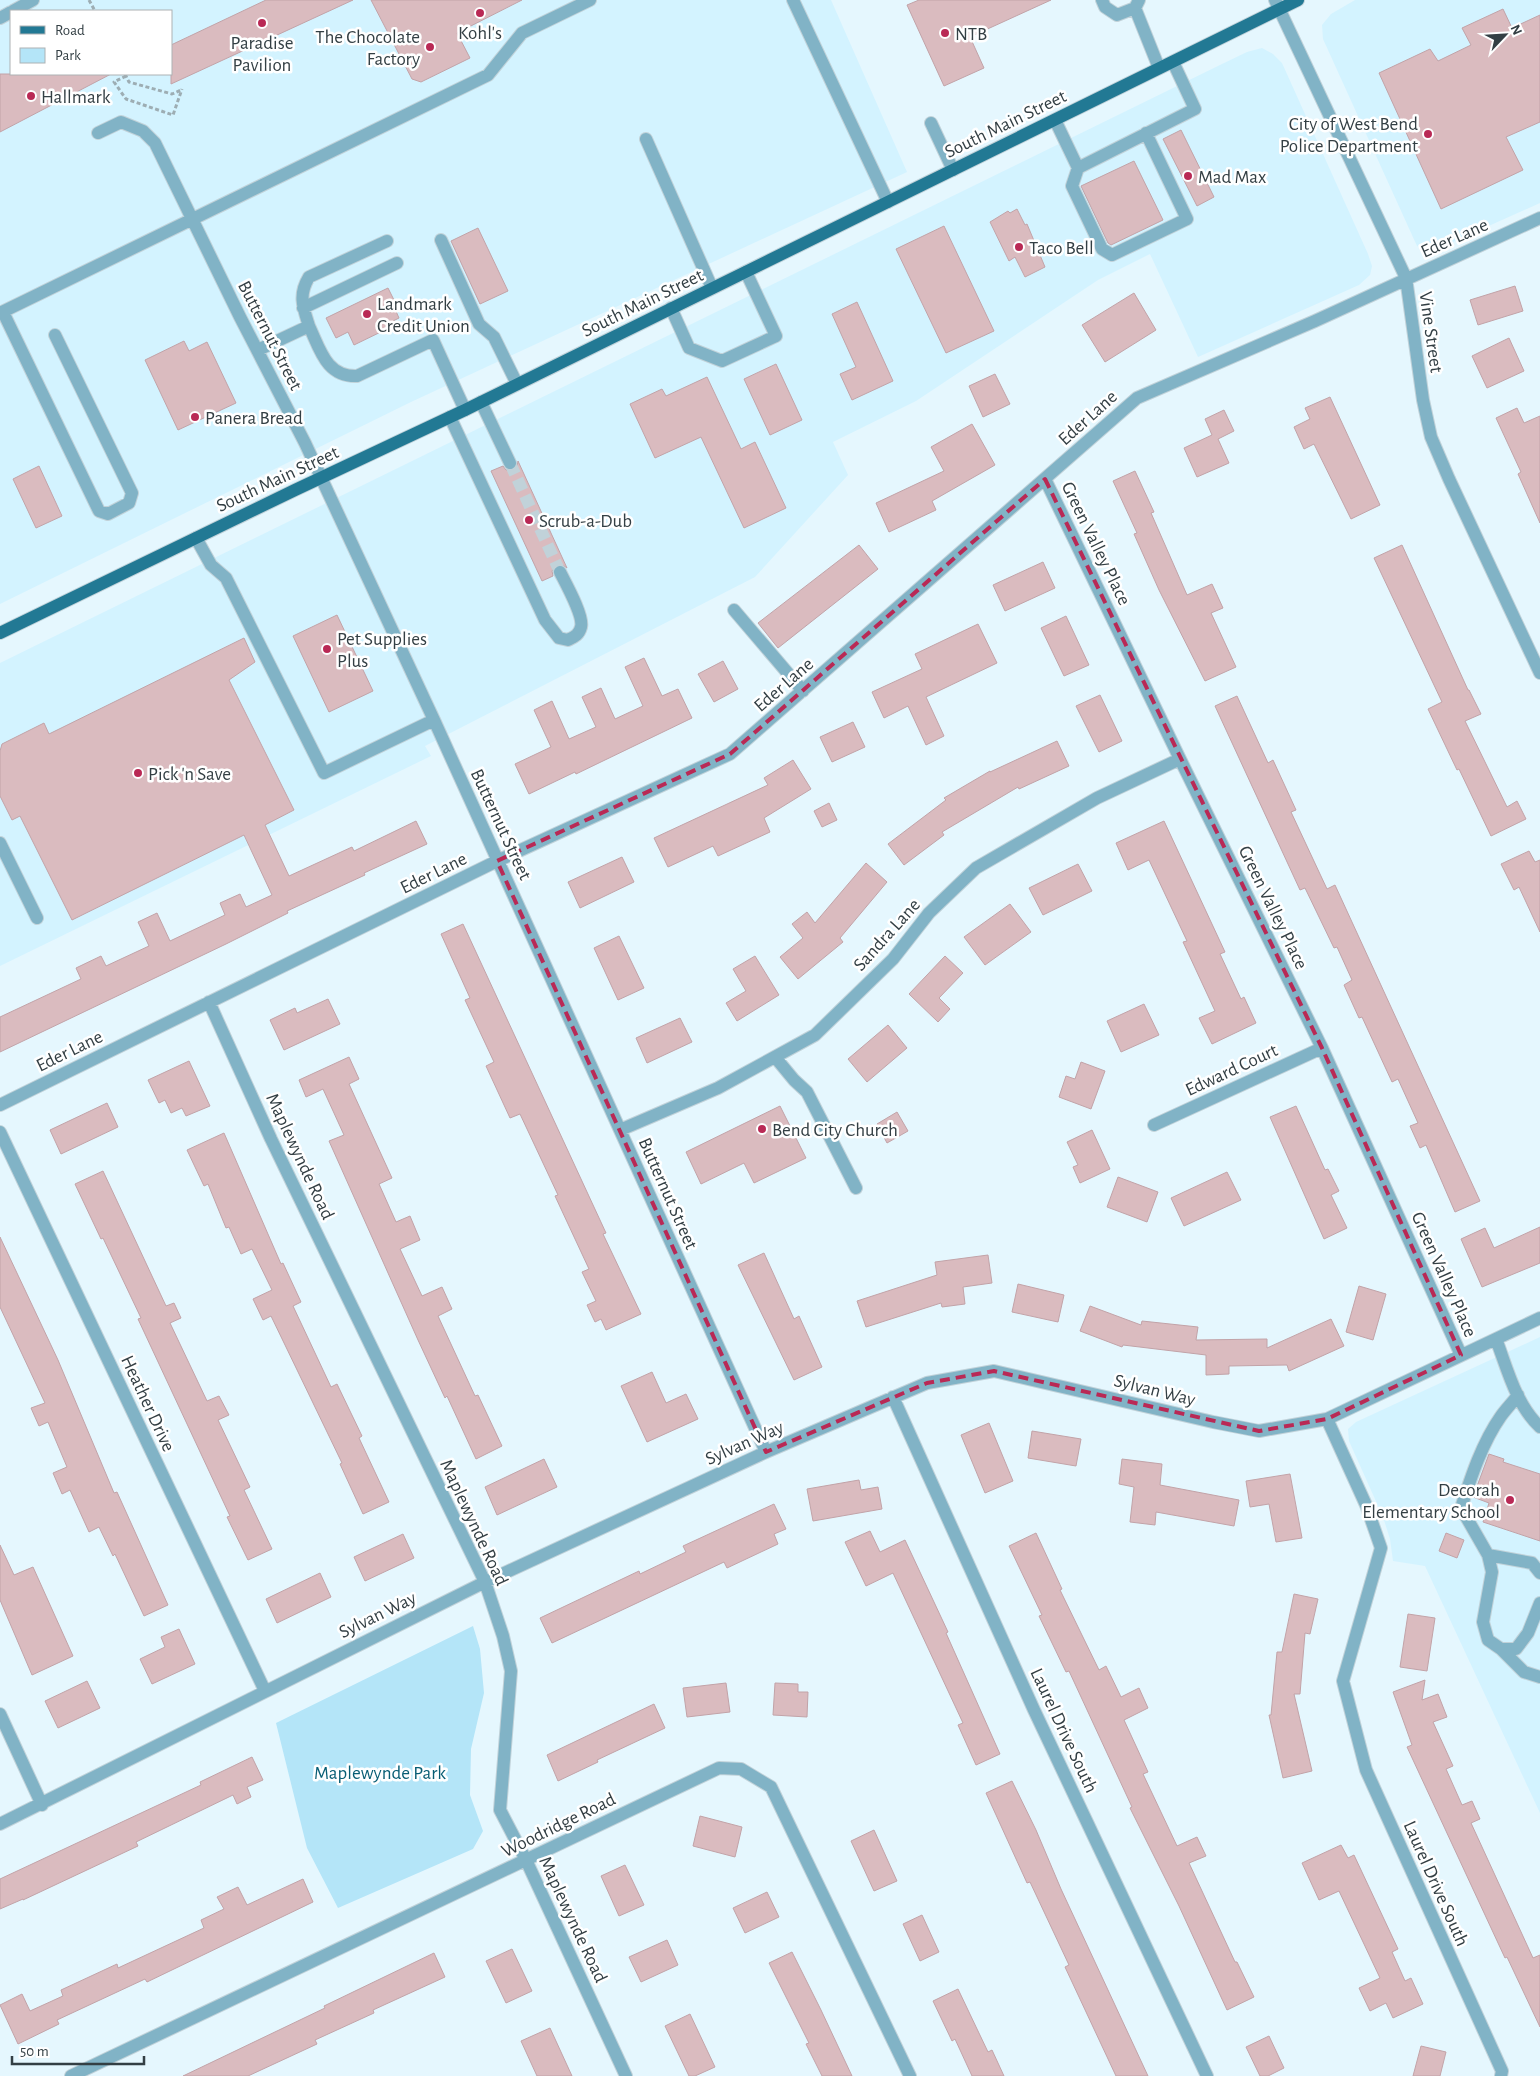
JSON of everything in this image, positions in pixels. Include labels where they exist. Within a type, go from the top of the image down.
[{"type":"main road","name":"South Main Street","points":[[0,633],[465,410],[746,272],[1173,62],[1278,5],[1298,0]]},
{"type":"street","points":[[16,10],[33,0]]},
{"type":"street","points":[[55,334],[132,494],[129,503],[108,514],[99,512],[2,312],[488,75],[522,33],[590,0]]},
{"type":"street","points":[[793,0],[888,202]]},
{"type":"street","points":[[1102,0],[1105,7],[1117,15],[1137,4],[1159,68]]},
{"type":"street","name":"Vine Street","points":[[1278,5],[1406,278],[1423,400],[1431,437],[1540,673]]},
{"type":"street","points":[[1078,168],[1194,109],[1173,62]]},
{"type":"street","points":[[1055,120],[1078,168],[1072,186],[1102,249],[1112,255],[1187,219],[1146,133]]},
{"type":"street","name":"Butternut Street","points":[[98,133],[121,122],[143,131],[155,143],[320,478],[434,720],[766,1452]]},
{"type":"street","points":[[930,123],[953,170]]},
{"type":"street","points":[[646,139],[712,288]]},
{"type":"street","name":"Eder Lane","points":[[0,1105],[497,861],[730,754],[1137,398],[1315,321],[1540,218]]},
{"type":"street","points":[[440,240],[479,324],[494,338],[517,384]]},
{"type":"street","points":[[387,241],[308,277],[301,295],[309,326],[327,363],[335,372],[346,376],[357,376],[433,340],[465,410]]},
{"type":"street","points":[[303,308],[397,263]]},
{"type":"street","points":[[671,308],[689,348],[722,360],[776,336],[746,272]]},
{"type":"street","points":[[258,350],[309,326]]},
{"type":"street","points":[[481,402],[510,463]]},
{"type":"street","points":[[450,417],[528,588],[551,630],[558,638],[568,640],[577,636],[582,625],[579,613],[560,572]]},
{"type":"street","name":"Green Valley Place","points":[[1045,479],[1322,1048],[1461,1355]]},
{"type":"street","points":[[196,538],[211,565],[226,578],[238,600],[324,773],[434,720]]},
{"type":"street","points":[[734,610],[803,691]]},
{"type":"street","name":"Sandra Lane","points":[[620,1130],[718,1088],[814,1035],[893,959],[929,913],[976,868],[1096,798],[1180,759]]},
{"type":"street","points":[[0,842],[37,918]]},
{"type":"street","name":"Maplewynde Road","points":[[209,1002],[271,1138],[485,1582],[511,1671],[500,1810],[526,1860],[626,2076]]},
{"type":"street","name":"Edward Court","points":[[1154,1125],[1322,1048]]},
{"type":"street","points":[[775,1057],[807,1092],[856,1188]]},
{"type":"street","name":"Heather Drive","points":[[0,1132],[264,1690]]},
{"type":"street","name":"Sylvan Way","points":[[0,1824],[42,1805],[264,1690],[485,1582],[766,1452],[927,1383],[994,1371],[1259,1431],[1327,1419],[1540,1318]]},
{"type":"street","points":[[1496,1338],[1518,1395],[1531,1419],[1540,1427]]},
{"type":"street","points":[[1518,1395],[1500,1416],[1471,1477],[1460,1508],[1488,1555],[1492,1572],[1483,1622],[1488,1640],[1524,1672],[1540,1677]]},
{"type":"street","name":"Laurel Drive South","points":[[892,1398],[1034,1710],[1207,2076]]},
{"type":"street","name":"Laurel Drive South","points":[[1327,1419],[1366,1505],[1381,1548],[1343,1681],[1366,1770],[1502,2071],[1501,2076]]},
{"type":"street","points":[[1488,1555],[1532,1563],[1540,1573]]},
{"type":"street","points":[[1501,1650],[1516,1649],[1528,1633],[1540,1603]]},
{"type":"street","points":[[0,1714],[42,1805]]},
{"type":"street","name":"Woodridge Road","points":[[71,2076],[718,1768],[741,1769],[772,1787],[910,2076]]},
{"type":"path","points":[[126,75],[129,82],[172,94],[182,89],[173,115],[126,99],[114,82],[126,75]]},
{"type":"highlighted area","points":[[1045,479],[1322,1048],[1461,1355],[1327,1419],[1259,1431],[994,1371],[927,1383],[766,1452],[497,861],[730,754]]},
{"type":"shaded area","points":[[0,0],[831,0],[907,172],[411,402],[0,604]]},
{"type":"shaded area","points":[[1355,0],[1540,0],[1540,203],[1435,250],[1427,252],[1417,246],[1323,39],[1322,25],[1331,14]]},
{"type":"shaded area","points":[[1262,48],[1273,54],[1282,63],[1368,254],[1372,266],[1370,275],[1359,285],[1198,357],[1150,254],[1098,280],[916,401],[833,442],[848,475],[755,577],[425,746],[431,756],[0,966],[0,663],[1222,64],[1247,52]]},
{"type":"shaded area","points":[[1540,1337],[1540,1813],[1425,1566],[1393,1561],[1390,1539],[1383,1517],[1349,1441],[1348,1429],[1356,1422]]},
{"type":"green space","name":"Maplewynde Park","points":[[473,1626],[480,1649],[484,1693],[471,1749],[470,1795],[483,1831],[473,1849],[338,1908],[307,1848],[276,1723]]},
{"type":"building","name":"Paradise Pavilion","points":[[266,0],[353,0],[171,84],[172,45]]},
{"type":"building","points":[[371,0],[522,0],[457,33],[470,58],[421,82],[412,79]]},
{"type":"building","points":[[919,0],[1051,0],[970,37],[984,68],[944,86],[907,5]]},
{"type":"building","points":[[1503,9],[1512,28],[1540,15],[1540,122],[1506,137],[1523,170],[1441,209],[1379,73],[1430,49],[1438,61],[1471,45],[1462,28]]},
{"type":"building","points":[[0,74],[109,75],[0,132]]},
{"type":"building","points":[[1181,130],[1214,197],[1197,206],[1163,139]]},
{"type":"building","points":[[1134,161],[1163,220],[1111,245],[1108,243],[1081,186]]},
{"type":"building","name":"Taco Bell","points":[[1017,209],[1025,225],[1027,224],[1045,267],[1025,277],[1015,257],[1009,261],[990,222],[1008,211],[1010,213]]},
{"type":"building","points":[[944,226],[994,331],[946,353],[896,249]]},
{"type":"building","points":[[478,228],[508,291],[480,304],[451,241]]},
{"type":"building","points":[[1515,286],[1523,311],[1478,325],[1470,300]]},
{"type":"building","name":"Landmark Credit Union","points":[[388,288],[398,308],[395,309],[399,318],[389,323],[391,327],[354,345],[348,332],[336,338],[326,318]]},
{"type":"building","points":[[1134,293],[1156,330],[1105,362],[1082,325]]},
{"type":"building","points":[[857,302],[893,381],[852,400],[840,374],[856,367],[832,314]]},
{"type":"building","points":[[1509,338],[1524,371],[1487,388],[1472,356]]},
{"type":"building","points":[[184,341],[189,351],[207,342],[236,403],[178,430],[145,360]]},
{"type":"building","points":[[776,364],[802,420],[770,435],[744,379]]},
{"type":"building","points":[[995,374],[1010,404],[983,417],[969,386]]},
{"type":"building","points":[[707,377],[741,449],[755,442],[786,508],[744,528],[701,437],[655,458],[630,404],[662,389],[666,396]]},
{"type":"building","points":[[1330,397],[1380,505],[1351,519],[1314,444],[1304,449],[1294,427],[1310,419],[1305,408]]},
{"type":"building","points":[[1517,408],[1524,423],[1540,416],[1540,523],[1518,474],[1521,472],[1496,418]]},
{"type":"building","points":[[1224,410],[1234,431],[1218,439],[1229,463],[1197,477],[1184,448],[1212,435],[1205,419]]},
{"type":"building","points":[[972,424],[995,465],[932,501],[936,510],[889,532],[876,503],[944,471],[931,447]]},
{"type":"building","name":"Scrub-a-Dub","points":[[518,461],[567,568],[561,564],[556,565],[552,571],[553,576],[542,581],[491,471],[503,466],[506,470],[513,470],[517,467]]},
{"type":"building","points":[[39,466],[62,516],[36,528],[13,479]]},
{"type":"building","points":[[1135,471],[1154,512],[1151,513],[1187,595],[1212,584],[1223,608],[1211,613],[1236,667],[1205,681],[1159,590],[1134,534],[1137,533],[1113,481]]},
{"type":"building","points":[[859,545],[878,569],[778,648],[758,623]]},
{"type":"building","points":[[1402,545],[1468,690],[1481,714],[1465,721],[1507,807],[1517,801],[1526,819],[1491,836],[1428,709],[1442,702],[1374,558]]},
{"type":"building","points":[[1043,562],[1055,588],[1005,611],[993,585]]},
{"type":"building","points":[[337,615],[373,691],[329,712],[293,636]]},
{"type":"building","points":[[1066,616],[1089,665],[1064,676],[1041,628]]},
{"type":"building","points":[[978,624],[997,663],[926,697],[944,736],[926,745],[908,706],[884,718],[872,692],[922,669],[915,654]]},
{"type":"building","name":"Pick 'n Save","points":[[244,638],[255,662],[229,680],[294,810],[265,825],[289,876],[352,847],[354,851],[416,821],[427,844],[287,911],[288,913],[226,944],[0,1052],[0,1017],[81,979],[76,968],[101,956],[106,966],[149,946],[138,922],[157,913],[170,941],[225,915],[220,903],[240,894],[246,907],[272,895],[244,835],[72,920],[20,816],[12,820],[0,796],[0,751],[2,744],[44,723],[49,734]]},
{"type":"building","points":[[644,658],[662,696],[678,689],[692,718],[576,774],[575,772],[529,794],[515,764],[551,747],[534,710],[552,701],[569,739],[596,727],[582,697],[601,688],[615,719],[643,706],[625,667]]},
{"type":"building","points":[[723,661],[738,689],[714,702],[698,674]]},
{"type":"building","points":[[1100,695],[1122,741],[1099,752],[1076,706]]},
{"type":"building","points":[[1237,696],[1268,763],[1273,760],[1296,810],[1291,812],[1327,889],[1335,885],[1480,1201],[1455,1212],[1426,1145],[1420,1148],[1410,1126],[1418,1123],[1398,1079],[1392,1082],[1362,1017],[1359,1018],[1344,985],[1352,980],[1337,947],[1334,948],[1305,888],[1300,890],[1215,706]]},
{"type":"building","points":[[853,722],[865,747],[832,762],[820,737]]},
{"type":"building","points":[[1057,741],[1069,766],[1019,789],[1018,787],[942,832],[944,835],[904,865],[888,844],[946,800],[944,798],[990,771]]},
{"type":"building","points":[[793,760],[811,789],[764,818],[770,832],[718,856],[713,846],[668,867],[654,838],[768,785],[764,778]]},
{"type":"building","points":[[829,803],[837,820],[822,827],[814,811]]},
{"type":"building","points":[[1164,821],[1225,952],[1220,954],[1241,999],[1244,997],[1256,1023],[1212,1044],[1199,1018],[1215,1011],[1183,942],[1187,941],[1149,860],[1128,870],[1116,843]]},
{"type":"building","points":[[1529,851],[1535,862],[1540,860],[1540,932],[1519,887],[1514,890],[1501,864]]},
{"type":"building","points":[[622,857],[634,882],[580,908],[568,882]]},
{"type":"building","points":[[866,863],[887,882],[840,938],[843,942],[798,979],[780,957],[803,938],[792,924],[807,912],[815,923]]},
{"type":"building","points":[[1078,864],[1092,891],[1043,915],[1029,888]]},
{"type":"building","points":[[1010,904],[1031,932],[985,965],[964,937]]},
{"type":"building","points":[[463,924],[606,1233],[603,1234],[641,1314],[606,1330],[601,1319],[595,1322],[587,1305],[596,1301],[582,1272],[589,1269],[555,1196],[558,1195],[520,1114],[510,1118],[486,1066],[494,1062],[465,1000],[470,998],[441,934]]},
{"type":"building","points":[[619,936],[644,988],[618,1000],[594,948]]},
{"type":"building","points":[[755,956],[779,995],[737,1021],[726,1003],[746,991],[733,969]]},
{"type":"building","points":[[945,956],[963,973],[939,998],[950,1009],[938,1022],[909,994]]},
{"type":"building","points":[[328,999],[340,1024],[284,1050],[270,1020],[295,1008],[297,1013]]},
{"type":"building","points":[[1144,1004],[1159,1035],[1121,1052],[1107,1021]]},
{"type":"building","points":[[680,1018],[692,1042],[647,1063],[636,1038]]},
{"type":"building","points":[[888,1025],[907,1048],[867,1082],[848,1059]]},
{"type":"building","points":[[349,1057],[359,1079],[349,1084],[392,1178],[379,1184],[396,1222],[410,1216],[420,1240],[400,1249],[422,1296],[442,1287],[452,1309],[438,1316],[475,1396],[478,1395],[502,1446],[476,1459],[447,1396],[445,1398],[418,1340],[329,1141],[344,1135],[323,1089],[306,1097],[299,1080]]},
{"type":"building","points":[[189,1061],[210,1106],[186,1116],[182,1108],[171,1113],[165,1100],[159,1103],[148,1080]]},
{"type":"building","points":[[1081,1062],[1105,1071],[1091,1109],[1059,1097],[1066,1076],[1075,1079]]},
{"type":"building","points":[[107,1103],[118,1127],[61,1154],[50,1130]]},
{"type":"building","name":"Bend City Church","points":[[780,1106],[806,1158],[754,1183],[744,1163],[701,1184],[686,1152]]},
{"type":"building","points":[[1296,1106],[1325,1170],[1328,1169],[1339,1191],[1331,1195],[1347,1228],[1324,1239],[1270,1117]]},
{"type":"building","points":[[897,1112],[908,1131],[887,1143],[877,1124]]},
{"type":"building","points":[[1092,1130],[1110,1169],[1080,1183],[1073,1167],[1078,1165],[1067,1142]]},
{"type":"building","points":[[224,1133],[281,1264],[283,1263],[301,1302],[293,1306],[331,1387],[337,1384],[362,1436],[359,1438],[389,1502],[363,1514],[340,1464],[342,1463],[271,1316],[263,1320],[253,1299],[272,1290],[252,1249],[241,1254],[229,1227],[226,1228],[208,1184],[204,1186],[187,1150]]},
{"type":"building","points":[[103,1171],[166,1306],[174,1303],[181,1318],[170,1323],[207,1401],[219,1396],[229,1415],[218,1420],[250,1487],[244,1490],[272,1549],[248,1560],[227,1517],[230,1516],[138,1319],[141,1318],[75,1184]]},
{"type":"building","points":[[1227,1172],[1241,1200],[1184,1226],[1171,1198]]},
{"type":"building","points":[[1118,1177],[1158,1192],[1147,1222],[1107,1207]]},
{"type":"building","points":[[1540,1227],[1540,1263],[1482,1287],[1461,1239],[1485,1228],[1494,1248]]},
{"type":"building","points":[[0,1237],[58,1360],[114,1493],[117,1492],[168,1605],[144,1616],[115,1554],[113,1556],[99,1527],[89,1532],[70,1490],[62,1494],[53,1473],[67,1467],[48,1422],[39,1426],[31,1408],[45,1403],[0,1307]]},
{"type":"building","points":[[764,1253],[794,1319],[799,1316],[822,1367],[794,1380],[738,1265]]},
{"type":"building","points":[[988,1255],[992,1283],[963,1287],[965,1304],[942,1307],[941,1303],[866,1327],[857,1301],[937,1275],[935,1262]]},
{"type":"building","points":[[1018,1284],[1064,1295],[1058,1322],[1012,1312]]},
{"type":"building","points":[[1359,1286],[1386,1294],[1373,1340],[1346,1332]]},
{"type":"building","points":[[1090,1306],[1141,1325],[1142,1321],[1198,1327],[1196,1340],[1267,1339],[1267,1348],[1331,1319],[1344,1346],[1289,1371],[1287,1365],[1229,1366],[1229,1374],[1206,1375],[1206,1355],[1123,1345],[1122,1347],[1080,1331]]},
{"type":"building","points":[[652,1372],[666,1403],[686,1394],[698,1419],[647,1442],[621,1386]]},
{"type":"building","points":[[989,1423],[1013,1481],[985,1493],[961,1435]]},
{"type":"building","points":[[1032,1431],[1081,1439],[1076,1466],[1028,1458]]},
{"type":"building","name":"Decorah Elementary School","points":[[1489,1454],[1504,1459],[1503,1462],[1540,1474],[1540,1541],[1483,1522],[1489,1503],[1473,1497]]},
{"type":"building","points":[[544,1459],[557,1487],[497,1515],[485,1487]]},
{"type":"building","points":[[1122,1459],[1162,1464],[1160,1485],[1239,1500],[1234,1526],[1156,1512],[1155,1525],[1130,1522],[1134,1487],[1119,1484]]},
{"type":"building","points":[[1290,1474],[1302,1538],[1276,1542],[1269,1504],[1250,1507],[1246,1481]]},
{"type":"building","points":[[859,1480],[861,1490],[878,1487],[882,1509],[813,1521],[807,1489]]},
{"type":"building","points":[[774,1504],[786,1529],[774,1534],[778,1544],[727,1568],[724,1562],[552,1643],[540,1618],[639,1571],[640,1574],[686,1552],[683,1546]]},
{"type":"building","points":[[870,1531],[880,1552],[905,1540],[948,1632],[946,1633],[1000,1754],[976,1765],[958,1725],[963,1723],[893,1573],[866,1586],[845,1542]]},
{"type":"building","points":[[1036,1533],[1062,1589],[1060,1590],[1099,1670],[1106,1666],[1121,1697],[1139,1688],[1148,1708],[1124,1720],[1148,1772],[1143,1774],[1177,1846],[1197,1837],[1206,1856],[1189,1863],[1235,1962],[1237,1962],[1254,1997],[1227,2010],[1179,1906],[1130,1808],[1132,1807],[1069,1671],[1066,1672],[1039,1616],[1042,1615],[1009,1546]]},
{"type":"building","points":[[1446,1533],[1464,1540],[1457,1558],[1439,1551]]},
{"type":"building","points":[[403,1534],[414,1558],[365,1581],[354,1557]]},
{"type":"building","points":[[0,1545],[14,1575],[33,1567],[73,1656],[32,1675],[0,1600]]},
{"type":"building","points":[[320,1573],[331,1597],[277,1623],[266,1599]]},
{"type":"building","points":[[1294,1594],[1318,1599],[1310,1634],[1305,1633],[1300,1694],[1294,1694],[1312,1771],[1283,1778],[1269,1715],[1271,1715],[1277,1652],[1282,1652]]},
{"type":"building","points":[[1408,1614],[1435,1618],[1427,1671],[1400,1667]]},
{"type":"building","points":[[179,1629],[195,1664],[152,1684],[140,1659],[165,1647],[161,1637]]},
{"type":"building","points":[[1425,1680],[1422,1700],[1438,1694],[1447,1717],[1433,1722],[1453,1766],[1446,1769],[1462,1805],[1472,1801],[1480,1819],[1471,1823],[1533,1958],[1540,1955],[1540,2027],[1507,1957],[1505,1958],[1407,1747],[1412,1745],[1393,1692]]},
{"type":"building","points":[[87,1681],[100,1708],[58,1728],[45,1701]]},
{"type":"building","points":[[726,1683],[730,1712],[687,1717],[683,1688]]},
{"type":"building","points":[[775,1683],[798,1684],[798,1692],[808,1692],[807,1717],[773,1715]]},
{"type":"building","points":[[654,1704],[665,1728],[597,1760],[598,1762],[558,1781],[547,1755]]},
{"type":"building","points":[[252,1757],[263,1780],[247,1787],[251,1797],[237,1804],[233,1795],[136,1842],[138,1846],[0,1909],[0,1879],[201,1785],[200,1782]]},
{"type":"building","points":[[1012,1781],[1148,2076],[1116,2076],[1065,1967],[1069,1965],[1030,1882],[1027,1883],[986,1793]]},
{"type":"building","points":[[700,1816],[742,1827],[735,1857],[693,1846]]},
{"type":"building","points":[[874,1830],[897,1881],[874,1891],[851,1841]]},
{"type":"building","points":[[1341,1845],[1348,1858],[1354,1855],[1398,1949],[1392,1952],[1405,1981],[1411,1978],[1423,2004],[1393,2018],[1386,2003],[1370,2011],[1359,1988],[1380,1978],[1339,1891],[1319,1900],[1302,1863]]},
{"type":"building","points":[[625,1865],[644,1905],[619,1916],[601,1876]]},
{"type":"building","points":[[303,1879],[313,1902],[147,1982],[145,1979],[57,2020],[59,2024],[18,2044],[0,2005],[22,1994],[30,2011],[63,1996],[61,1990],[117,1964],[118,1968],[204,1928],[201,1920],[224,1909],[217,1897],[238,1887],[247,1905]]},
{"type":"building","points":[[767,1892],[779,1917],[745,1933],[733,1908]]},
{"type":"building","points":[[922,1915],[939,1952],[920,1961],[903,1924]]},
{"type":"building","points":[[667,1940],[678,1965],[641,1982],[629,1957]]},
{"type":"building","points":[[512,1949],[532,1991],[506,2003],[486,1961]]},
{"type":"building","points":[[792,1952],[852,2076],[822,2076],[806,2044],[809,2043],[769,1963]]},
{"type":"building","points":[[434,1953],[445,1977],[373,2010],[374,2013],[315,2040],[317,2044],[248,2076],[183,2076],[325,2008],[324,2006]]},
{"type":"building","points":[[958,1989],[988,2052],[992,2050],[1004,2076],[972,2076],[955,2039],[952,2041],[933,2001]]},
{"type":"building","points":[[690,2014],[715,2067],[695,2076],[689,2076],[665,2026]]},
{"type":"building","points":[[550,2028],[572,2076],[537,2076],[521,2041]]},
{"type":"building","points":[[1269,2036],[1284,2068],[1268,2076],[1260,2076],[1246,2047]]},
{"type":"building","points":[[1421,2046],[1446,2052],[1440,2076],[1413,2076]]},
{"type":"tunnel","points":[[510,463],[560,572]]},
{"type":"place","name":"Kohl's","points":[[480,13]]},
{"type":"place","name":"Paradise Pavilion","points":[[262,23]]},
{"type":"place","name":"NTB","points":[[945,33]]},
{"type":"place","name":"The Chocolate Factory","points":[[430,47]]},
{"type":"place","name":"Hallmark","points":[[31,96]]},
{"type":"place","name":"City of West Bend Police Department","points":[[1428,134]]},
{"type":"place","name":"Mad Max","points":[[1188,176]]},
{"type":"place","name":"Taco Bell","points":[[1019,247]]},
{"type":"place","name":"Landmark Credit Union","points":[[367,314]]},
{"type":"place","name":"Panera Bread","points":[[195,417]]},
{"type":"place","name":"Scrub-a-Dub","points":[[529,520]]},
{"type":"place","name":"Pet Supplies Plus","points":[[327,649]]},
{"type":"place","name":"Pick 'n Save","points":[[138,773]]},
{"type":"place","name":"Bend City Church","points":[[762,1129]]},
{"type":"place","name":"Decorah Elementary School","points":[[1510,1500]]}]
